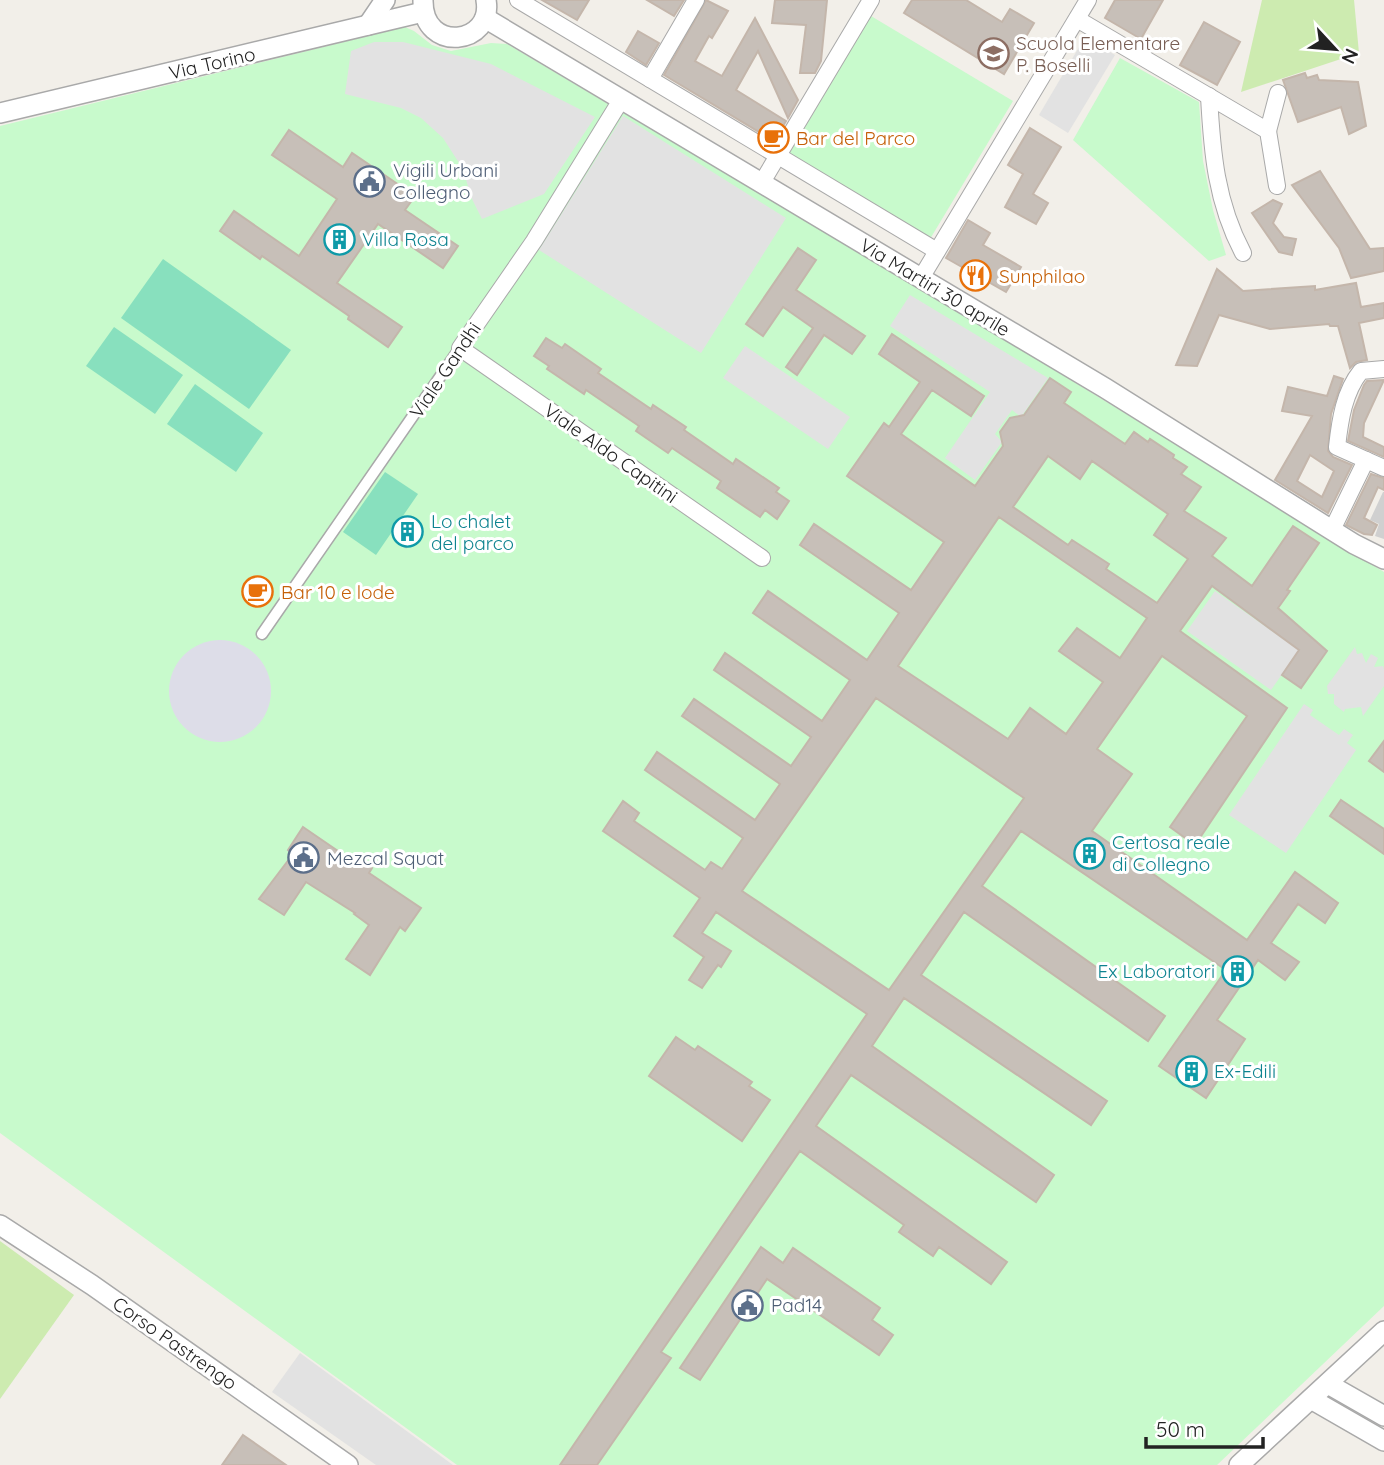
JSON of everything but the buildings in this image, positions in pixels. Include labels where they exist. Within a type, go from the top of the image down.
[{"type":"street","points":[[368,25],[385,0]]},
{"type":"street","name":"Via Martiri 30 aprile","points":[[518,0],[937,251]]},
{"type":"street","points":[[649,79],[696,0]]},
{"type":"street","points":[[761,184],[871,0]]},
{"type":"street","points":[[921,278],[1088,0]]},
{"type":"street","points":[[423,6],[428,23],[436,32],[459,38],[470,34],[485,9]]},
{"type":"street","name":"Via Torino","points":[[0,113],[368,25],[423,6]]},
{"type":"street","name":"Via Martiri 30 aprile","points":[[485,9],[621,100],[1105,388],[1332,530],[1384,559]]},
{"type":"street","points":[[1077,19],[1268,131]]},
{"type":"street","points":[[1277,186],[1268,131],[1278,93]]},
{"type":"street","points":[[1209,96],[1212,148],[1222,200],[1228,225],[1243,253]]},
{"type":"street","name":"Viale Gandhi","points":[[262,634],[534,241],[621,100]]},
{"type":"street","name":"Viale Aldo Capitini","points":[[460,348],[762,558]]},
{"type":"street","points":[[1384,369],[1361,371],[1354,380],[1341,415],[1337,447],[1384,468]]},
{"type":"street","points":[[1332,530],[1366,460]]},
{"type":"street","name":"Corso Pastrengo","points":[[0,1225],[92,1285],[348,1465]]},
{"type":"street","points":[[1239,1465],[1384,1331]]},
{"type":"street","points":[[1328,1384],[1384,1416]]},
{"type":"street","points":[[1311,1399],[1384,1441]]},
{"type":"shaded area","points":[[1085,37],[1115,55],[1068,133],[1039,115]]},
{"type":"shaded area","points":[[374,42],[403,42],[491,64],[595,117],[544,194],[482,219],[471,197],[463,169],[443,138],[421,118],[401,108],[345,94],[351,51]]},
{"type":"shaded area","points":[[623,116],[786,218],[701,353],[539,250]]},
{"type":"shaded area","points":[[910,295],[1048,378],[1021,417],[1012,410],[995,434],[1002,442],[975,480],[945,458],[990,392],[890,326]]},
{"type":"shaded area","points":[[745,346],[850,417],[828,449],[723,378]]},
{"type":"shaded area","points":[[1383,492],[1384,539],[1375,536],[1379,524],[1370,520]]},
{"type":"shaded area","points":[[1215,591],[1299,650],[1271,690],[1187,631]]},
{"type":"shaded area","points":[[220,640],[240,643],[263,662],[268,671],[271,691],[268,711],[249,734],[240,739],[220,742],[200,739],[177,720],[172,711],[169,691],[172,671],[191,648],[200,643]]},
{"type":"shaded area","points":[[1355,647],[1357,654],[1362,653],[1366,663],[1371,654],[1378,658],[1374,667],[1383,666],[1384,669],[1384,686],[1363,716],[1361,707],[1345,709],[1344,712],[1334,704],[1334,694],[1328,694],[1327,686]]},
{"type":"shaded area","points":[[1304,704],[1313,710],[1310,715],[1339,735],[1344,729],[1353,735],[1347,743],[1356,750],[1286,853],[1229,815]]},
{"type":"shaded area","points":[[300,1353],[453,1465],[376,1465],[272,1392]]},
{"type":"green space","points":[[1262,0],[1354,0],[1359,53],[1241,92]]},
{"type":"green space","points":[[871,16],[1013,101],[930,239],[789,154]]},
{"type":"green space","points":[[405,27],[432,45],[451,51],[491,43],[507,44],[968,317],[1384,572],[1384,1306],[1217,1465],[457,1465],[0,1133],[0,126]]},
{"type":"green space","points":[[1120,58],[1199,102],[1203,161],[1226,255],[1209,261],[1073,140]]},
{"type":"green space","points":[[163,259],[291,350],[249,409],[121,318]]},
{"type":"green space","points":[[114,327],[183,375],[155,414],[86,366]]},
{"type":"green space","points":[[195,384],[263,433],[236,472],[167,424]]},
{"type":"green space","points":[[385,472],[418,494],[376,555],[343,532]]},
{"type":"green space","points":[[0,1241],[74,1295],[0,1399]]},
{"type":"place","name":"Scuola Elementare P. Boselli","points":[[993,54]]},
{"type":"place","name":"Bar del Parco","points":[[773,138]]},
{"type":"place","name":"Vigili Urbani Collegno","points":[[370,181]]},
{"type":"place","name":"Villa Rosa","points":[[339,239]]},
{"type":"place","name":"Sunphilao","points":[[976,276]]},
{"type":"place","name":"Lo chalet del parco","points":[[408,532]]},
{"type":"place","name":"Bar 10 e lode","points":[[258,592]]},
{"type":"place","name":"Certosa reale di Collegno","points":[[1089,853]]},
{"type":"place","name":"Mezcal Squat","points":[[304,858]]},
{"type":"place","name":"Ex Laboratori","points":[[1238,971]]},
{"type":"place","name":"Ex-Edili","points":[[1191,1071]]},
{"type":"place","name":"Pad14","points":[[748,1305]]}]
